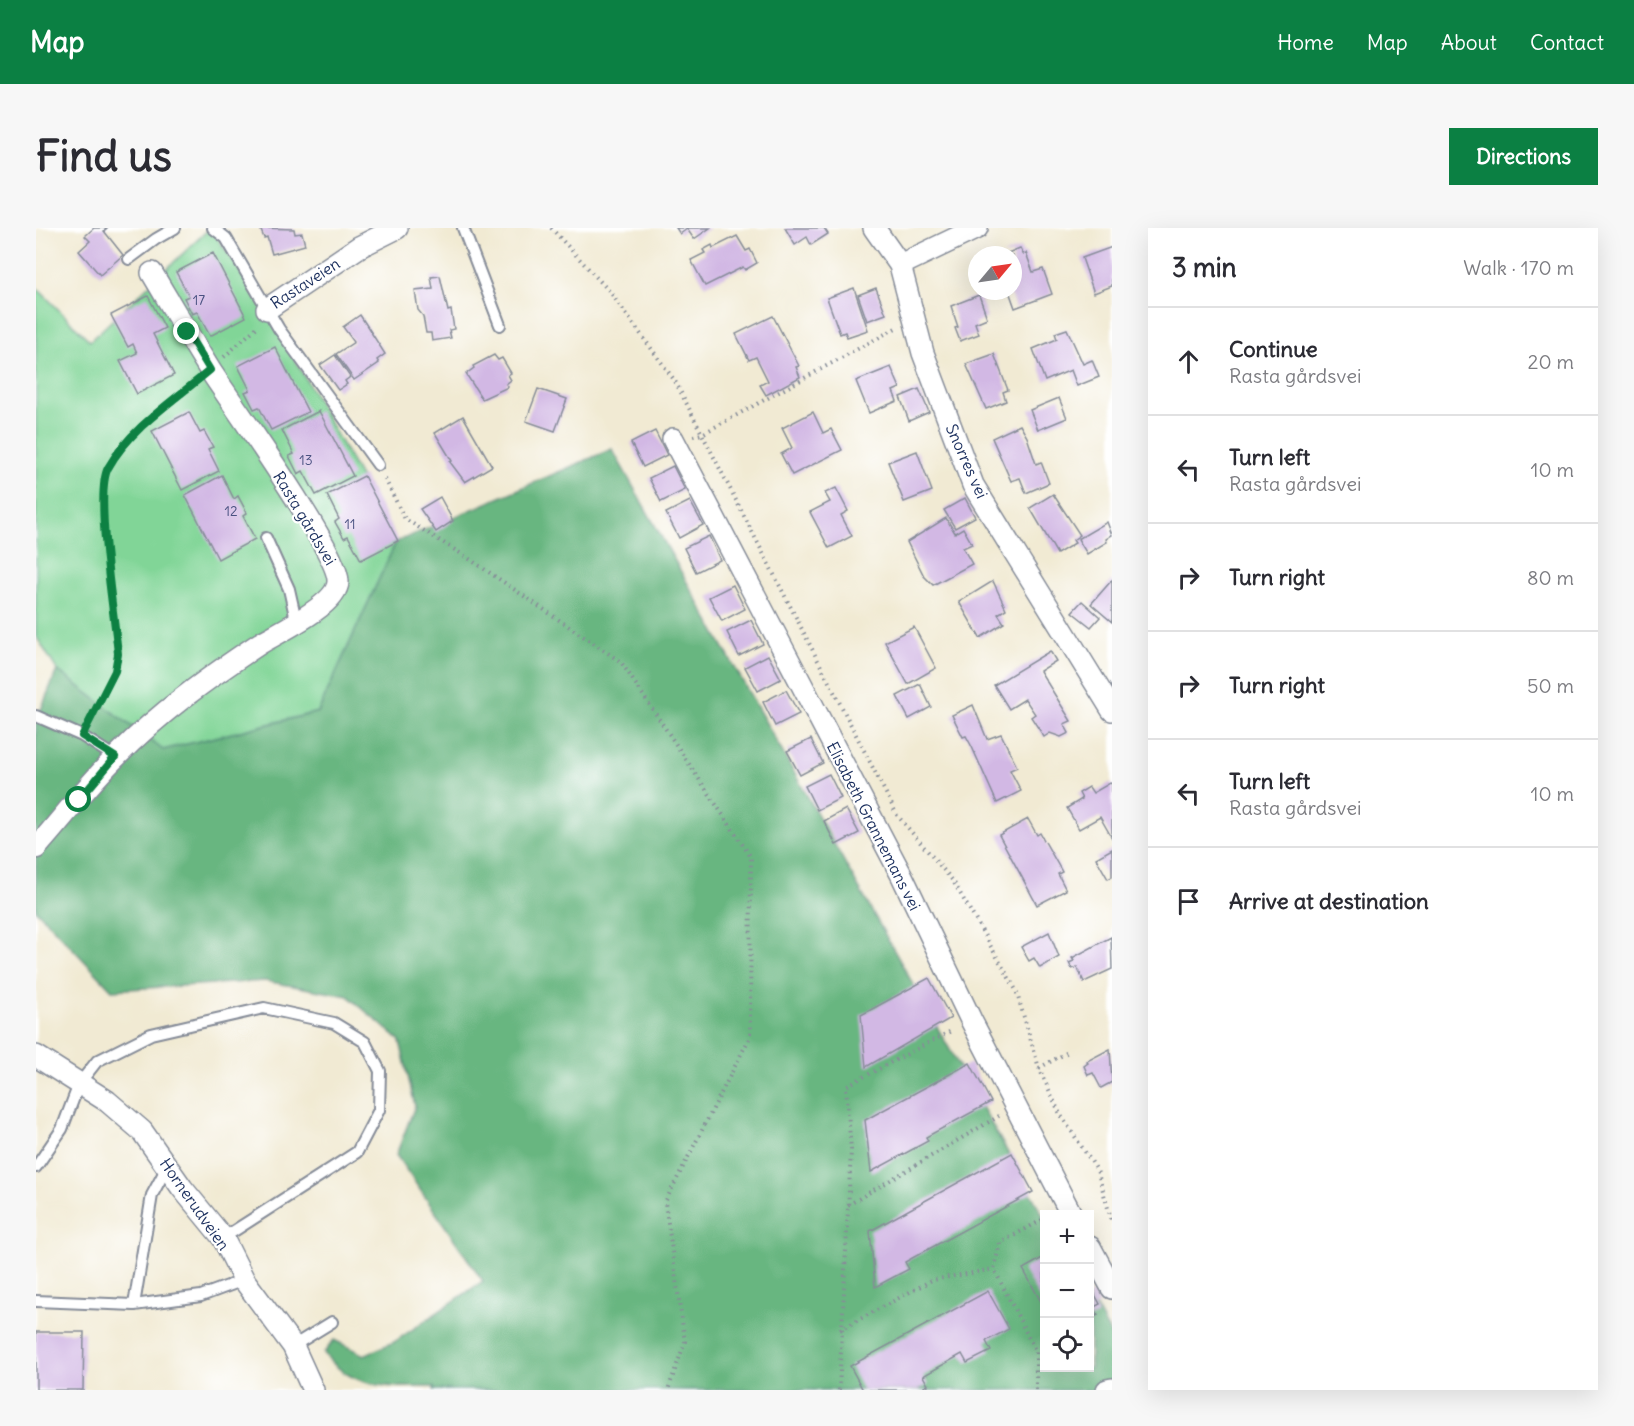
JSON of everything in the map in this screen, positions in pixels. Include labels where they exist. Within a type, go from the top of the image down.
[{"type":"street","name":"Rastaveien","points":[[267,309],[359,247],[397,228]]},
{"type":"street","name":"Snorres vei","points":[[874,228],[900,265],[912,319],[974,485],[1112,710]]},
{"type":"street","points":[[900,265],[977,228]]},
{"type":"street","name":"Rasta gårdsvei","points":[[36,848],[115,757],[168,708],[201,683],[296,620],[319,609],[334,594],[338,584],[336,566],[315,527],[210,370],[152,273]]},
{"type":"street","name":"Elisabeth Grannemans vei","points":[[673,440],[898,867],[1015,1107],[1068,1210]]},
{"type":"street","name":"Hornerudveien","points":[[36,1056],[107,1101],[142,1131],[182,1188],[223,1238],[244,1280],[293,1346],[313,1390]]},
{"type":"street","points":[[1094,1256],[1112,1288]]},
{"type":"street","points":[[1107,1390],[1112,1389]]},
{"type":"lane","points":[[129,259],[156,238],[175,228]]},
{"type":"lane","name":"Rastaveien","points":[[213,228],[226,238],[267,309]]},
{"type":"lane","points":[[463,228],[500,325]]},
{"type":"lane","points":[[267,309],[378,465]]},
{"type":"lane","points":[[266,537],[289,589],[296,620]]},
{"type":"lane","points":[[36,716],[82,736],[115,757]]},
{"type":"lane","points":[[36,1167],[62,1129],[79,1084],[97,1061],[152,1034],[264,1008],[334,1023],[365,1042],[380,1071],[379,1110],[357,1152],[223,1238]]},
{"type":"lane","points":[[134,1305],[152,1195],[168,1165]]},
{"type":"lane","points":[[36,1301],[134,1305],[201,1296],[244,1280]]},
{"type":"lane","points":[[293,1346],[332,1322]]},
{"type":"path","points":[[551,228],[610,292],[675,381],[897,815],[953,881],[1016,990],[1039,1068],[1060,1114],[1097,1170],[1112,1222]]},
{"type":"path","points":[[82,736],[115,671],[118,654],[106,541],[105,475],[119,451],[134,434],[250,335],[262,321],[267,309]]},
{"type":"path","points":[[673,440],[702,434],[912,319]]},
{"type":"path","points":[[378,465],[405,519],[468,558],[621,662],[751,857],[750,1037],[665,1202],[685,1342],[668,1390]]},
{"type":"path","points":[[839,1390],[840,1330],[851,1150],[846,1086],[972,1020]]},
{"type":"path","points":[[1039,1068],[1068,1052]]},
{"type":"path","points":[[848,1205],[1015,1107]]},
{"type":"path","points":[[1036,1390],[1036,1353],[994,1269],[1000,1243],[1040,1220]]},
{"type":"path","points":[[840,1330],[932,1280],[994,1269]]},
{"type":"green space","points":[[210,228],[267,309],[396,542],[318,712],[163,750],[57,670],[36,636],[36,287],[90,341]]},
{"type":"green space","points":[[612,449],[1040,1210],[1040,1372],[1094,1372],[1094,1304],[1112,1337],[1112,1390],[434,1390],[434,1387],[387,1386],[359,1380],[335,1365],[324,1353],[334,1340],[364,1355],[394,1342],[483,1281],[396,1155],[415,1106],[400,1041],[348,996],[265,981],[112,990],[36,910],[36,722],[57,670],[163,750],[318,712],[396,542]]},
{"type":"building","points":[[94,228],[107,228],[104,231],[123,255],[100,275],[79,251],[90,241],[85,236]]},
{"type":"building","points":[[260,228],[294,229],[295,234],[302,233],[305,245],[272,254],[267,237],[264,238]]},
{"type":"building","points":[[676,228],[710,228],[694,239],[687,229],[680,234]]},
{"type":"building","points":[[785,228],[824,228],[828,234],[811,245],[807,237],[795,245]]},
{"type":"building","points":[[737,236],[746,251],[750,249],[757,263],[745,270],[743,267],[705,286],[691,260],[705,253],[703,250],[712,245],[713,248]]},
{"type":"building","points":[[1112,247],[1112,286],[1094,293],[1082,258]]},
{"type":"building","points":[[1022,252],[1026,253],[1033,272],[1043,269],[1052,294],[1015,308],[1012,300],[1022,300]]},
{"type":"building","points":[[213,253],[246,317],[210,336],[197,312],[192,314],[184,298],[189,296],[176,272]]},
{"type":"building","points":[[440,276],[448,311],[451,310],[454,329],[449,330],[451,338],[432,341],[431,333],[426,333],[423,316],[418,310],[415,291],[433,289],[431,277]]},
{"type":"building","points":[[854,288],[868,330],[847,337],[845,332],[840,334],[827,298]]},
{"type":"building","points":[[876,288],[886,314],[867,321],[858,295]]},
{"type":"building","points":[[148,296],[165,328],[153,334],[174,375],[137,394],[120,361],[137,353],[133,344],[128,347],[111,315]]},
{"type":"building","points":[[968,299],[981,300],[987,318],[975,323],[979,334],[960,341],[951,306]]},
{"type":"building","points":[[360,315],[385,354],[377,360],[379,363],[354,380],[336,354],[354,342],[343,327]]},
{"type":"building","points":[[773,316],[799,366],[796,367],[800,377],[766,395],[760,385],[768,381],[756,357],[749,360],[736,334]]},
{"type":"building","points":[[1067,329],[1083,364],[1092,360],[1099,377],[1077,386],[1071,370],[1045,381],[1033,349],[1057,339],[1055,333]]},
{"type":"building","points":[[275,347],[308,412],[271,430],[259,407],[254,409],[245,392],[250,390],[238,366]]},
{"type":"building","points":[[994,354],[1008,390],[1003,392],[1006,401],[986,409],[966,364]]},
{"type":"building","points":[[335,355],[350,377],[345,381],[347,384],[338,390],[320,365]]},
{"type":"building","points":[[494,355],[498,360],[502,358],[511,373],[508,375],[511,380],[506,384],[508,387],[482,399],[466,374],[474,368],[473,366]]},
{"type":"building","points":[[891,367],[900,388],[893,391],[897,401],[869,413],[856,381]]},
{"type":"building","points":[[538,389],[567,399],[555,431],[526,421]]},
{"type":"building","points":[[919,389],[929,412],[909,421],[900,397]]},
{"type":"building","points":[[1059,398],[1067,418],[1038,430],[1030,410]]},
{"type":"building","points":[[319,411],[353,476],[316,495],[303,471],[298,474],[289,456],[294,454],[282,430]]},
{"type":"building","points":[[189,412],[200,433],[204,431],[213,447],[208,449],[219,471],[182,490],[152,431]]},
{"type":"building","points":[[813,412],[823,433],[831,429],[842,450],[792,475],[781,454],[792,448],[782,428]]},
{"type":"building","points":[[463,416],[492,466],[465,482],[450,462],[452,461],[435,433]]},
{"type":"building","points":[[1020,425],[1027,437],[1036,464],[1041,462],[1049,483],[1026,493],[1020,478],[1011,481],[992,438]]},
{"type":"building","points":[[655,431],[667,455],[643,467],[631,443]]},
{"type":"building","points":[[917,451],[932,491],[904,502],[888,462]]},
{"type":"building","points":[[673,466],[685,490],[661,502],[649,478]]},
{"type":"building","points":[[222,475],[234,499],[238,496],[247,513],[243,516],[255,539],[218,559],[185,495]]},
{"type":"building","points":[[364,476],[398,541],[361,560],[348,536],[344,538],[335,522],[339,519],[327,495]]},
{"type":"building","points":[[836,488],[848,511],[841,515],[852,536],[829,548],[810,512],[830,502],[825,493]]},
{"type":"building","points":[[1053,494],[1080,535],[1073,540],[1075,543],[1057,554],[1030,508]]},
{"type":"building","points":[[440,497],[453,521],[436,532],[420,509]]},
{"type":"building","points":[[965,498],[975,517],[955,528],[944,510]]},
{"type":"building","points":[[690,501],[703,525],[679,538],[666,513]]},
{"type":"building","points":[[946,518],[955,533],[963,528],[972,544],[963,548],[972,564],[933,585],[924,576],[907,542]]},
{"type":"building","points":[[1107,522],[1112,535],[1106,539],[1107,542],[1087,554],[1078,539]]},
{"type":"building","points":[[709,536],[720,560],[696,572],[684,548]]},
{"type":"building","points":[[1112,580],[1112,622],[1091,604]]},
{"type":"building","points":[[993,581],[1006,609],[998,614],[1004,623],[980,638],[959,602]]},
{"type":"building","points":[[733,585],[745,609],[722,621],[709,597]]},
{"type":"building","points":[[1082,601],[1100,617],[1091,627],[1072,612]]},
{"type":"building","points":[[751,620],[763,644],[739,656],[727,632]]},
{"type":"building","points":[[914,627],[936,668],[908,684],[885,642]]},
{"type":"building","points":[[1050,651],[1056,661],[1040,671],[1071,721],[1064,724],[1069,733],[1061,737],[1050,733],[1044,737],[1031,717],[1035,714],[1025,699],[1009,709],[994,685]]},
{"type":"building","points":[[768,655],[781,679],[758,691],[745,667]]},
{"type":"building","points":[[920,684],[931,707],[909,719],[897,696]]},
{"type":"building","points":[[786,690],[799,714],[775,726],[763,702]]},
{"type":"building","points":[[973,705],[987,739],[1001,734],[1017,767],[1010,770],[1021,791],[997,803],[972,747],[966,736],[963,737],[952,715]]},
{"type":"building","points":[[811,739],[823,763],[800,775],[787,751]]},
{"type":"building","points":[[829,774],[841,798],[817,810],[805,786]]},
{"type":"building","points":[[1112,784],[1112,838],[1100,817],[1079,829],[1067,808],[1082,799],[1079,793],[1089,787],[1093,793]]},
{"type":"building","points":[[846,809],[859,833],[836,845],[824,821]]},
{"type":"building","points":[[1028,819],[1037,835],[1040,833],[1062,872],[1058,874],[1066,890],[1037,905],[999,835]]},
{"type":"building","points":[[1112,849],[1112,877],[1108,879],[1096,858]]},
{"type":"building","points":[[1049,932],[1059,957],[1040,968],[1034,958],[1029,961],[1021,947]]},
{"type":"building","points":[[1111,937],[1112,969],[1084,982],[1077,967],[1072,969],[1069,963],[1074,961],[1072,958]]},
{"type":"building","points":[[929,978],[951,1018],[866,1067],[861,1015]]},
{"type":"building","points":[[1110,1049],[1112,1082],[1101,1088],[1093,1073],[1088,1075],[1084,1066],[1088,1063],[1087,1061]]},
{"type":"building","points":[[970,1063],[991,1102],[926,1137],[928,1141],[871,1172],[865,1120]]},
{"type":"building","points":[[1012,1153],[1033,1192],[905,1262],[909,1269],[875,1287],[870,1231]]},
{"type":"building","points":[[1040,1259],[1040,1300],[1023,1269]]},
{"type":"building","points":[[988,1291],[1009,1329],[986,1341],[991,1351],[967,1363],[962,1354],[923,1376],[928,1385],[918,1390],[863,1390],[850,1366]]},
{"type":"building","points":[[1094,1293],[1100,1304],[1094,1307]]},
{"type":"building","points":[[36,1332],[84,1332],[83,1390],[36,1390]]},
{"type":"route","points":[[79,800],[115,757],[82,736],[115,671],[118,654],[106,541],[105,475],[119,451],[134,434],[210,370],[187,332]]}]
